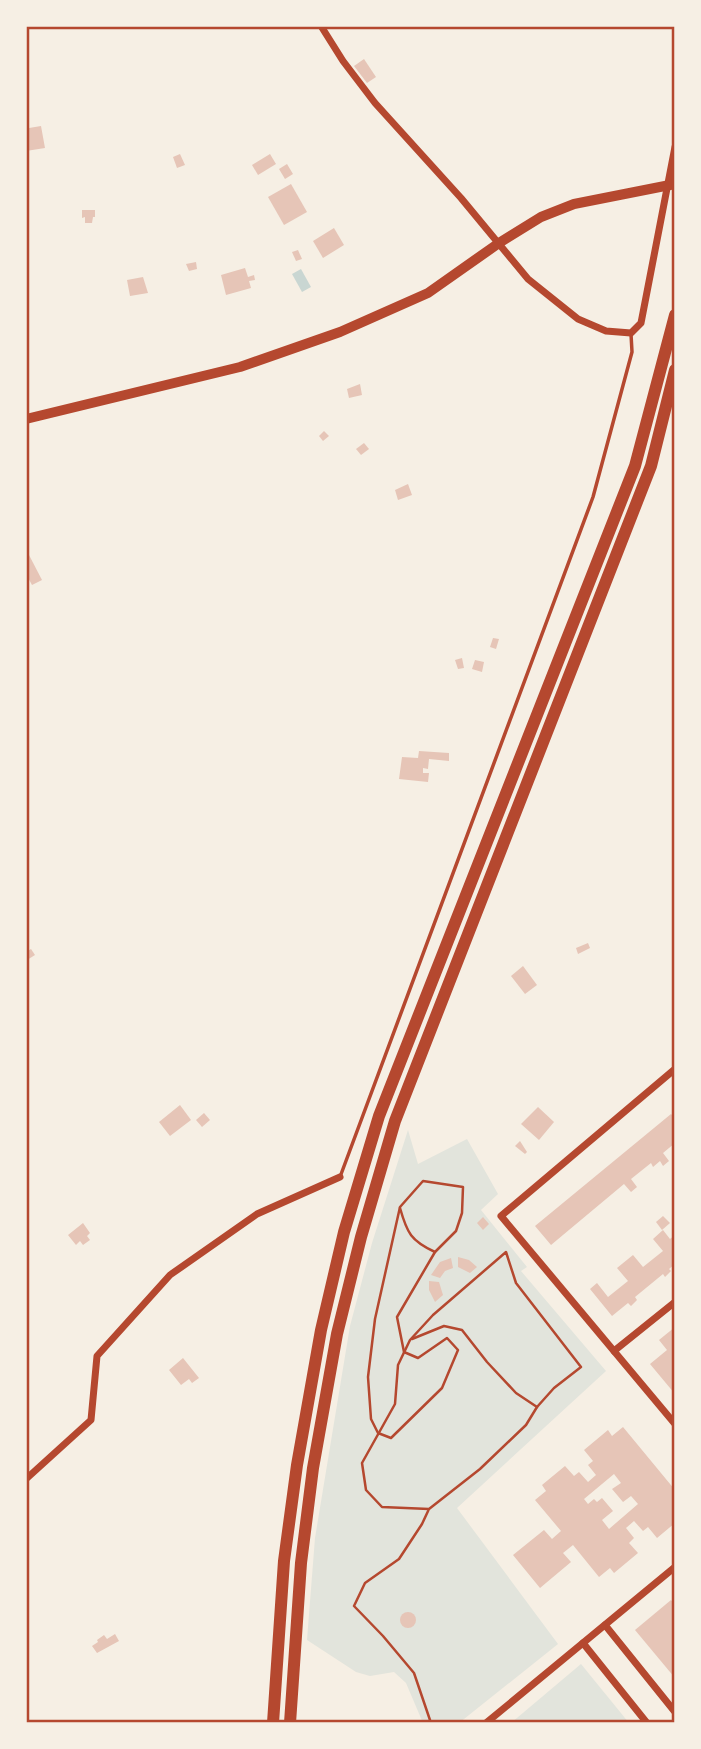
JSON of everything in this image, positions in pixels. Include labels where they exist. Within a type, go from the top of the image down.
[{"type":"highway","points":[[274,1723],[284,1561],[297,1465],[321,1329],[344,1232],[379,1116],[635,466],[675,315]]},
{"type":"highway","points":[[290,1723],[299,1588],[313,1468],[337,1334],[360,1237],[395,1121],[651,466],[675,370]]},
{"type":"main road","points":[[26,419],[240,367],[340,332],[428,293],[541,217],[574,204],[675,184]]},
{"type":"street","points":[[321,26],[375,103],[528,279],[578,319],[607,331],[631,333],[641,323],[675,147]]},
{"type":"street","points":[[673,1074],[501,1216],[675,1424]]},
{"type":"street","points":[[26,1479],[91,1420],[97,1356],[170,1275],[257,1214],[340,1177]]},
{"type":"street","points":[[614,1351],[675,1302]]},
{"type":"street","points":[[486,1723],[675,1567]]},
{"type":"street","points":[[605,1625],[675,1712]]},
{"type":"street","points":[[583,1643],[647,1723]]},
{"type":"lane","points":[[340,1177],[593,498],[632,352],[631,333]]},
{"type":"path","points":[[423,1181],[463,1187],[463,1213],[456,1231],[435,1252],[397,1317],[404,1352],[418,1357],[447,1338],[458,1350],[442,1388],[391,1438],[378,1433],[371,1419],[368,1377],[375,1319],[400,1207],[423,1181]]},
{"type":"path","points":[[400,1207],[405,1225],[415,1243],[435,1252]]},
{"type":"path","points":[[429,1509],[382,1507],[366,1490],[362,1463],[395,1404],[398,1365],[410,1340],[433,1315],[506,1252],[516,1283],[581,1367],[554,1388],[526,1425],[480,1469],[429,1509],[399,1559],[365,1583],[354,1606],[414,1674],[431,1723]]},
{"type":"path","points":[[410,1340],[444,1326],[462,1331],[516,1393],[537,1407]]},
{"type":"shaded area","points":[[301,269],[311,287],[302,292],[292,274]]},
{"type":"shaded area","points":[[408,1130],[418,1164],[467,1139],[498,1194],[481,1210],[527,1267],[521,1271],[606,1371],[457,1508],[558,1644],[459,1723],[423,1723],[406,1683],[394,1672],[370,1676],[356,1672],[307,1640],[315,1538],[350,1326],[372,1243]]},
{"type":"shaded area","points":[[581,1664],[629,1723],[511,1723]]},
{"type":"building","points":[[364,59],[376,77],[367,83],[354,66]]},
{"type":"building","points":[[26,122],[29,128],[41,126],[45,148],[26,151]]},
{"type":"building","points":[[180,154],[185,165],[177,168],[173,157]]},
{"type":"building","points":[[270,154],[276,164],[258,175],[252,165]]},
{"type":"building","points":[[287,164],[293,174],[285,179],[279,169]]},
{"type":"building","points":[[291,184],[307,212],[284,225],[268,197]]},
{"type":"building","points":[[82,210],[95,210],[92,223],[85,223]]},
{"type":"building","points":[[334,228],[344,245],[323,258],[313,241]]},
{"type":"building","points":[[298,250],[302,259],[296,261],[292,252]]},
{"type":"building","points":[[196,262],[197,269],[189,271],[186,264]]},
{"type":"building","points":[[245,268],[248,277],[254,275],[255,280],[249,281],[251,288],[226,295],[221,275]]},
{"type":"building","points":[[143,277],[148,293],[130,296],[127,280]]},
{"type":"building","points":[[360,384],[362,395],[349,398],[347,389]]},
{"type":"building","points":[[324,431],[329,436],[323,441],[319,436]]},
{"type":"building","points":[[364,443],[369,449],[361,455],[356,449]]},
{"type":"building","points":[[408,484],[412,495],[398,500],[395,490]]},
{"type":"building","points":[[29,555],[42,580],[32,585],[26,574],[26,556]]},
{"type":"building","points":[[493,638],[499,639],[496,649],[490,647]]},
{"type":"building","points":[[462,658],[464,668],[458,669],[455,660]]},
{"type":"building","points":[[475,660],[484,662],[482,672],[472,669]]},
{"type":"building","points":[[419,751],[449,753],[449,761],[429,759],[428,769],[423,768],[423,773],[429,773],[428,782],[399,779],[402,757],[418,758]]},
{"type":"building","points":[[588,943],[590,948],[578,954],[576,948]]},
{"type":"building","points":[[31,949],[35,955],[27,960],[26,952]]},
{"type":"building","points":[[523,966],[537,985],[525,994],[511,976]]},
{"type":"building","points":[[180,1105],[191,1120],[170,1136],[159,1122]]},
{"type":"building","points":[[538,1107],[554,1122],[539,1140],[521,1124]]},
{"type":"building","points":[[204,1113],[210,1120],[202,1127],[196,1120]]},
{"type":"building","points":[[671,1114],[675,1118],[675,1143],[663,1153],[669,1161],[663,1166],[660,1161],[653,1167],[651,1163],[631,1179],[637,1187],[631,1192],[624,1184],[551,1245],[535,1226]]},
{"type":"building","points":[[520,1141],[527,1152],[525,1154],[515,1146]]},
{"type":"building","points":[[663,1216],[670,1223],[662,1230],[656,1222]]},
{"type":"building","points":[[483,1217],[489,1224],[483,1230],[477,1223]]},
{"type":"building","points":[[83,1223],[90,1233],[87,1236],[90,1240],[83,1245],[80,1241],[76,1245],[68,1235]]},
{"type":"building","points":[[663,1230],[670,1239],[675,1235],[675,1264],[669,1269],[671,1271],[665,1277],[663,1274],[635,1297],[637,1300],[631,1306],[628,1303],[612,1316],[590,1289],[597,1283],[608,1297],[628,1281],[617,1268],[633,1255],[643,1267],[663,1251],[653,1239]]},
{"type":"building","points":[[458,1257],[469,1260],[477,1267],[470,1273],[458,1267]]},
{"type":"building","points":[[451,1258],[453,1268],[445,1271],[440,1278],[431,1275],[440,1262]]},
{"type":"building","points":[[429,1281],[439,1282],[443,1295],[435,1302],[429,1290]]},
{"type":"building","points":[[675,1327],[675,1394],[650,1364],[667,1350],[659,1340]]},
{"type":"building","points":[[183,1358],[199,1378],[192,1383],[189,1379],[181,1385],[169,1370]]},
{"type":"building","points":[[623,1427],[675,1490],[675,1523],[657,1538],[648,1527],[643,1531],[634,1521],[626,1528],[634,1538],[629,1543],[638,1553],[614,1573],[610,1568],[599,1577],[573,1545],[563,1553],[571,1562],[540,1588],[513,1555],[544,1530],[552,1539],[561,1531],[535,1500],[546,1491],[542,1485],[565,1466],[574,1476],[579,1472],[588,1482],[596,1475],[588,1465],[593,1461],[584,1450],[608,1430],[612,1436]],"holes":[[[614,1474],[621,1483],[612,1489],[623,1502],[631,1496],[638,1504],[609,1529],[602,1520],[613,1511],[602,1498],[597,1502],[594,1499],[588,1504],[584,1499]]]},
{"type":"building","points":[[671,1600],[675,1605],[675,1678],[635,1630]]},
{"type":"building","points":[[408,1612],[414,1614],[414,1626],[408,1628],[402,1626],[400,1620],[402,1614]]},
{"type":"building","points":[[115,1634],[119,1641],[97,1653],[92,1646],[97,1640],[104,1635],[107,1639]]}]
